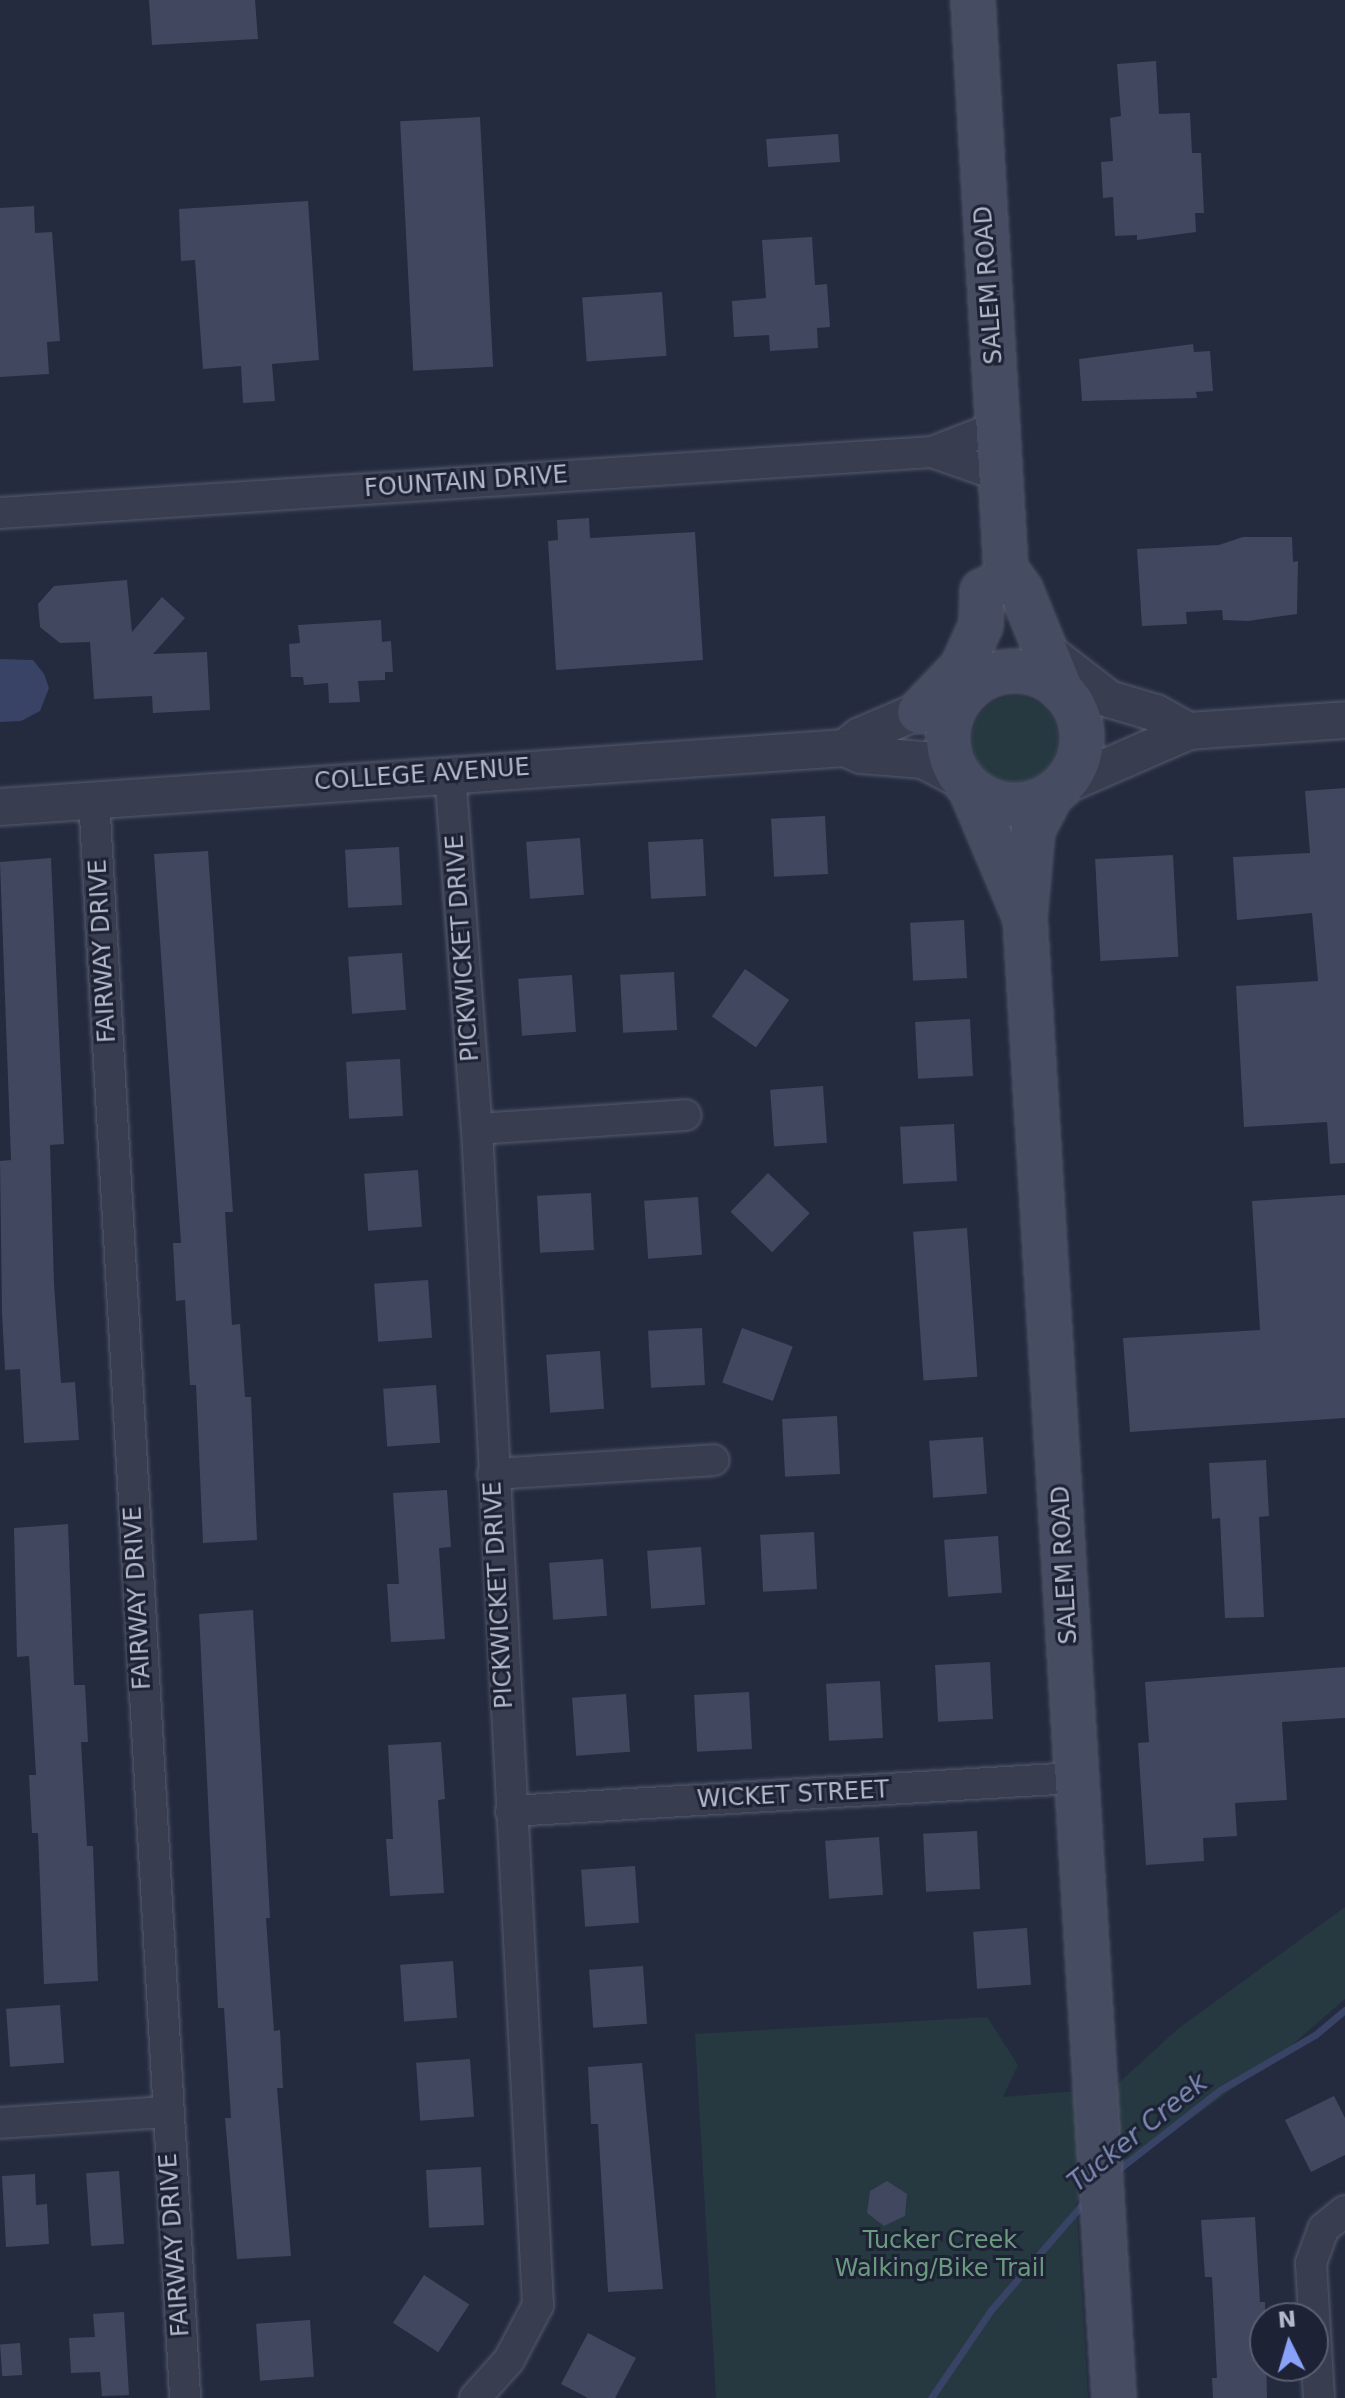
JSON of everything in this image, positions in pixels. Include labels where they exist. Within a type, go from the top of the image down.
[{"type":"main road","name":"SALEM ROAD","points":[[971,689],[993,645],[1000,578],[1001,476],[973,0]]},
{"type":"main road","name":"SALEM ROAD","points":[[1000,578],[1021,590],[1028,616],[1061,682]]},
{"type":"main road","points":[[919,712],[962,667],[981,625],[982,591],[1000,578]]},
{"type":"main road","points":[[1021,672],[1061,682],[1083,737],[1078,764],[1069,785],[1010,805],[968,785],[952,759],[949,732],[971,689],[1021,672]]},
{"type":"main road","name":"SALEM ROAD","points":[[968,785],[991,840],[1027,906]]},
{"type":"main road","name":"SALEM ROAD","points":[[1069,785],[1033,829],[1027,906],[1075,1778],[1114,2398]]},
{"type":"street","name":"FOUNTAIN DRIVE","points":[[0,513],[932,452],[999,426]]},
{"type":"street","name":"FOUNTAIN DRIVE","points":[[932,452],[1001,476]]},
{"type":"street","points":[[1061,682],[1183,728]]},
{"type":"street","points":[[1061,682],[1115,720],[1183,728],[1345,720]]},
{"type":"street","name":"COLLEGE AVENUE","points":[[853,751],[860,736],[971,689]]},
{"type":"street","points":[[1069,785],[1183,728]]},
{"type":"street","points":[[853,751],[871,765],[899,769],[948,794],[991,840]]},
{"type":"street","name":"COLLEGE AVENUE","points":[[0,807],[450,773],[853,751],[923,760],[968,785]]},
{"type":"street","name":"PICKWICKET DRIVE","points":[[450,773],[477,1129],[538,2305],[509,2360],[475,2398]]},
{"type":"street","name":"FAIRWAY DRIVE","points":[[94,798],[166,2112],[185,2398]]},
{"type":"street","points":[[477,1129],[686,1115]]},
{"type":"street","points":[[493,1474],[714,1460]]},
{"type":"street","name":"WICKET STREET","points":[[511,1811],[1075,1778]]},
{"type":"street","points":[[0,2123],[166,2112]]},
{"type":"street","points":[[1319,2398],[1311,2263],[1324,2228],[1345,2211]]},
{"type":"green space","points":[[1015,696],[1031,700],[1045,709],[1054,723],[1058,739],[1054,755],[1045,769],[1031,778],[1015,782],[999,778],[985,769],[976,755],[972,739],[976,723],[985,709],[999,700]]},
{"type":"green space","name":"Tucker Creek Walking/Bike Trail","points":[[1345,1907],[1345,1999],[1285,2051],[1076,2202],[1088,2398],[716,2398],[695,2034],[987,2017],[1018,2065],[1003,2097],[1113,2088],[1179,2028]]},
{"type":"water","points":[[0,659],[33,660],[44,674],[49,688],[40,711],[21,721],[0,722]]},
{"type":"building","points":[[149,0],[255,0],[258,39],[152,45]]},
{"type":"building","points":[[1156,61],[1159,114],[1190,113],[1192,153],[1201,153],[1204,213],[1195,213],[1196,232],[1137,240],[1137,235],[1115,236],[1113,197],[1103,198],[1101,162],[1113,161],[1110,118],[1121,116],[1117,64]]},
{"type":"building","points":[[480,117],[493,367],[413,371],[400,121]]},
{"type":"building","points":[[838,134],[840,162],[768,167],[766,139]]},
{"type":"building","points":[[308,201],[319,360],[272,364],[275,401],[243,403],[241,366],[203,369],[195,260],[181,261],[179,209]]},
{"type":"building","points":[[34,206],[35,233],[52,232],[60,341],[47,342],[49,374],[0,377],[0,208]]},
{"type":"building","points":[[812,237],[815,285],[827,284],[830,327],[817,328],[818,348],[770,351],[769,335],[734,337],[732,301],[766,298],[762,240]]},
{"type":"building","points":[[662,292],[666,356],[587,361],[582,298]]},
{"type":"building","points":[[1193,344],[1194,352],[1210,351],[1213,391],[1196,392],[1197,398],[1082,401],[1079,359]]},
{"type":"building","points":[[589,518],[590,538],[695,532],[703,660],[556,670],[548,541],[558,540],[557,520]]},
{"type":"building","points":[[1243,537],[1292,537],[1293,562],[1298,561],[1297,614],[1248,621],[1223,620],[1222,610],[1186,612],[1187,624],[1142,626],[1137,549],[1219,545]]},
{"type":"building","points":[[127,580],[132,632],[162,597],[185,618],[153,654],[207,652],[210,710],[153,713],[152,696],[94,699],[90,642],[60,643],[40,627],[38,604],[54,586]]},
{"type":"building","points":[[381,620],[382,642],[391,641],[393,672],[385,672],[385,680],[358,681],[360,702],[329,703],[328,683],[304,685],[303,677],[291,677],[289,644],[300,643],[298,625]]},
{"type":"building","points":[[1345,788],[1345,1163],[1330,1164],[1327,1122],[1244,1127],[1236,986],[1318,981],[1312,913],[1237,920],[1233,857],[1310,853],[1305,791]]},
{"type":"building","points":[[825,816],[828,874],[774,877],[771,819]]},
{"type":"building","points":[[580,838],[584,895],[530,899],[526,842]]},
{"type":"building","points":[[703,839],[706,896],[651,899],[648,842]]},
{"type":"building","points":[[399,847],[402,905],[348,908],[345,850]]},
{"type":"building","points":[[208,851],[233,1212],[225,1212],[232,1325],[240,1324],[245,1397],[251,1397],[257,1540],[203,1543],[196,1385],[190,1385],[185,1300],[176,1301],[173,1243],[181,1243],[154,854]]},
{"type":"building","points":[[1173,855],[1178,957],[1100,961],[1095,859]]},
{"type":"building","points":[[51,858],[64,1144],[50,1145],[54,1284],[61,1383],[75,1382],[79,1440],[24,1443],[20,1369],[5,1370],[2,1312],[0,1161],[11,1160],[0,862]]},
{"type":"building","points":[[964,920],[967,978],[913,981],[910,923]]},
{"type":"building","points":[[402,953],[406,1010],[352,1014],[348,957]]},
{"type":"building","points":[[745,969],[789,1000],[756,1047],[712,1017]]},
{"type":"building","points":[[674,972],[677,1030],[623,1033],[620,975]]},
{"type":"building","points":[[572,975],[576,1032],[522,1036],[518,979]]},
{"type":"building","points":[[970,1019],[973,1076],[918,1079],[915,1022]]},
{"type":"building","points":[[400,1059],[403,1116],[349,1119],[346,1062]]},
{"type":"building","points":[[823,1086],[827,1143],[774,1147],[770,1090]]},
{"type":"building","points":[[954,1124],[957,1181],[903,1184],[900,1127]]},
{"type":"building","points":[[418,1170],[422,1227],[368,1231],[364,1174]]},
{"type":"building","points":[[768,1173],[810,1213],[772,1252],[730,1212]]},
{"type":"building","points":[[591,1193],[594,1250],[540,1253],[537,1196]]},
{"type":"building","points":[[1345,1195],[1345,1418],[1130,1432],[1123,1338],[1260,1330],[1252,1201]]},
{"type":"building","points":[[698,1197],[702,1255],[648,1259],[644,1201]]},
{"type":"building","points":[[967,1228],[977,1377],[924,1380],[913,1232]]},
{"type":"building","points":[[428,1280],[432,1338],[378,1342],[374,1284]]},
{"type":"building","points":[[702,1328],[705,1385],[651,1388],[648,1331]]},
{"type":"building","points":[[742,1328],[793,1346],[773,1401],[722,1383]]},
{"type":"building","points":[[600,1351],[604,1409],[550,1413],[546,1355]]},
{"type":"building","points":[[436,1385],[440,1443],[387,1447],[383,1389]]},
{"type":"building","points":[[837,1416],[840,1474],[785,1477],[782,1419]]},
{"type":"building","points":[[983,1437],[987,1494],[933,1498],[929,1441]]},
{"type":"building","points":[[1266,1460],[1269,1516],[1259,1517],[1264,1617],[1225,1618],[1220,1518],[1212,1519],[1209,1463]]},
{"type":"building","points":[[447,1490],[451,1547],[439,1548],[445,1639],[391,1642],[387,1584],[399,1584],[393,1493]]},
{"type":"building","points":[[68,1524],[74,1685],[85,1685],[88,1742],[81,1742],[87,1846],[93,1846],[98,1981],[44,1984],[38,1833],[32,1833],[29,1775],[36,1775],[29,1656],[17,1657],[14,1528]]},
{"type":"building","points":[[814,1532],[817,1589],[763,1592],[760,1535]]},
{"type":"building","points":[[998,1536],[1002,1593],[948,1597],[944,1540]]},
{"type":"building","points":[[701,1547],[705,1605],[651,1609],[647,1551]]},
{"type":"building","points":[[603,1559],[607,1616],[553,1620],[549,1563]]},
{"type":"building","points":[[253,1610],[270,1918],[266,1918],[274,2031],[280,2030],[283,2088],[277,2088],[291,2256],[237,2259],[225,2118],[231,2118],[224,2008],[218,2008],[199,1614]]},
{"type":"building","points":[[990,1662],[993,1719],[938,1722],[935,1665]]},
{"type":"building","points":[[1345,1667],[1345,1718],[1282,1722],[1287,1800],[1235,1803],[1237,1836],[1203,1838],[1204,1861],[1146,1865],[1138,1743],[1149,1742],[1145,1682]]},
{"type":"building","points":[[880,1681],[883,1738],[829,1741],[826,1684]]},
{"type":"building","points":[[749,1692],[752,1749],[697,1752],[694,1695]]},
{"type":"building","points":[[626,1694],[630,1752],[576,1756],[572,1698]]},
{"type":"building","points":[[441,1742],[445,1799],[438,1800],[444,1893],[390,1896],[386,1839],[393,1839],[388,1745]]},
{"type":"building","points":[[977,1831],[980,1889],[926,1892],[923,1834]]},
{"type":"building","points":[[879,1837],[883,1895],[829,1899],[825,1841]]},
{"type":"building","points":[[635,1866],[639,1923],[585,1927],[581,1870]]},
{"type":"building","points":[[1027,1928],[1031,1985],[977,1989],[973,1932]]},
{"type":"building","points":[[453,1961],[457,2018],[404,2022],[400,1965]]},
{"type":"building","points":[[643,1966],[647,2024],[593,2028],[589,1970]]},
{"type":"building","points":[[60,2005],[64,2063],[10,2067],[6,2009]]},
{"type":"building","points":[[470,2059],[474,2117],[420,2121],[416,2063]]},
{"type":"building","points":[[642,2063],[663,2289],[608,2292],[598,2124],[591,2124],[588,2067]]},
{"type":"building","points":[[1334,2096],[1345,2118],[1345,2155],[1311,2172],[1285,2120]]},
{"type":"building","points":[[481,2167],[484,2225],[429,2228],[426,2170]]},
{"type":"building","points":[[119,2171],[124,2244],[91,2246],[86,2173]]},
{"type":"building","points":[[35,2174],[36,2205],[47,2204],[49,2244],[6,2247],[2,2176]]},
{"type":"building","points":[[887,2181],[907,2194],[905,2216],[884,2226],[867,2213],[870,2191]]},
{"type":"building","points":[[1255,2217],[1260,2302],[1249,2302],[1249,2382],[1267,2382],[1267,2398],[1213,2398],[1212,2378],[1217,2378],[1212,2277],[1205,2277],[1201,2220]]},
{"type":"building","points":[[424,2275],[469,2304],[438,2352],[393,2323]]},
{"type":"building","points":[[124,2312],[129,2395],[102,2396],[100,2372],[71,2373],[69,2338],[95,2337],[93,2314]]},
{"type":"building","points":[[310,2320],[314,2377],[260,2381],[256,2324]]},
{"type":"building","points":[[588,2333],[636,2358],[615,2398],[588,2398],[561,2384]]},
{"type":"building","points":[[20,2343],[22,2375],[2,2376],[0,2344]]},
{"type":"waterway","name":"Tucker Creek","points":[[1115,2172],[1220,2090],[1315,2035],[1345,2010]]},
{"type":"waterway","name":"Tucker Creek","points":[[931,2398],[991,2310],[1086,2200]]}]
